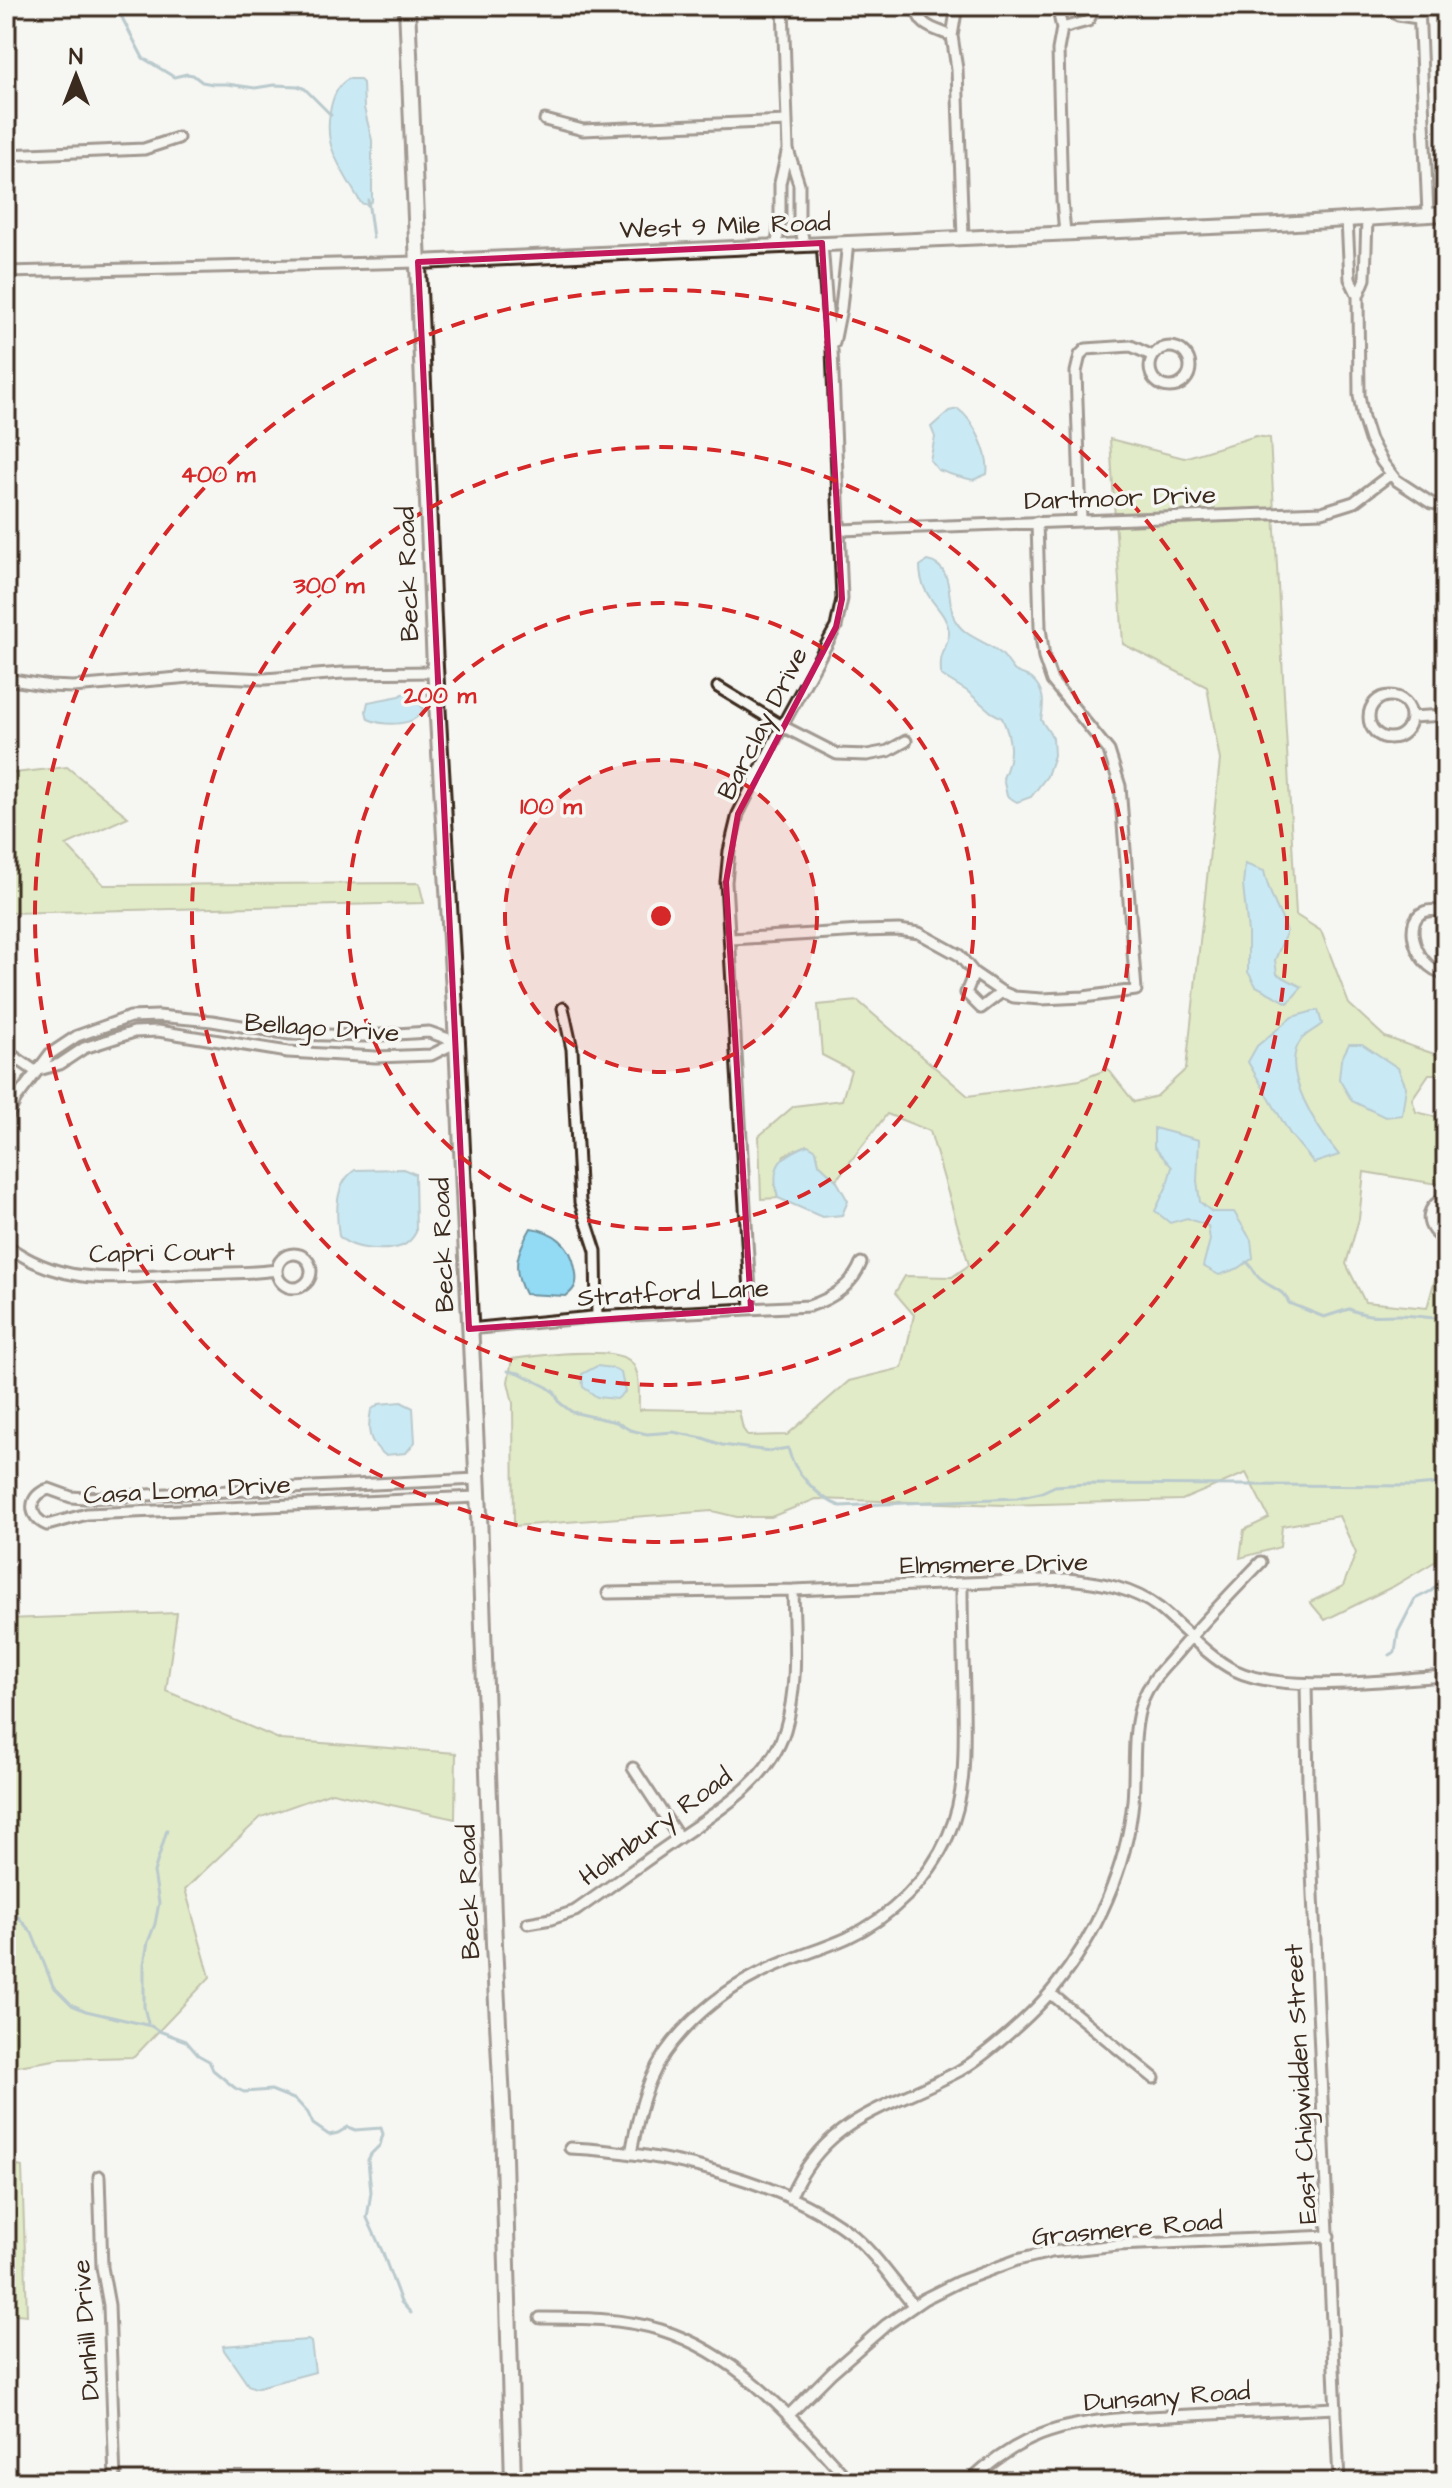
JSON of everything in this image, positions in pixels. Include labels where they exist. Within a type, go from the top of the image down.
[{"type":"main road","name":"Beck Road","points":[[407,6],[436,672],[477,1479],[503,2121],[513,2482]]},
{"type":"street","points":[[783,6],[788,150],[799,184],[799,219],[804,244]]},
{"type":"street","points":[[917,6],[917,13],[925,25],[952,36]]},
{"type":"street","points":[[957,6],[952,36],[957,69],[963,237]]},
{"type":"street","points":[[1057,6],[1062,28],[1058,50],[1065,233]]},
{"type":"street","points":[[1062,28],[1088,21],[1096,6]]},
{"type":"street","points":[[1389,6],[1398,15],[1418,18]]},
{"type":"street","points":[[1419,6],[1428,214]]},
{"type":"street","points":[[545,120],[583,130],[786,121]]},
{"type":"street","points":[[6,155],[144,149],[178,138]]},
{"type":"street","points":[[777,244],[780,183],[788,150]]},
{"type":"street","name":"West 9 Mile Road","points":[[6,272],[418,262],[1446,214]]},
{"type":"street","points":[[1358,296],[1365,279],[1367,219]]},
{"type":"street","points":[[1347,220],[1350,279],[1358,296],[1361,407],[1370,440],[1391,474],[1409,491],[1431,503],[1446,506]]},
{"type":"street","name":"Barclay Drive","points":[[832,350],[841,308],[848,242]]},
{"type":"street","name":"Barclay Drive","points":[[751,1309],[726,882],[729,851],[738,814],[836,627],[842,599],[832,350],[822,243]]},
{"type":"street","points":[[1081,520],[1076,372],[1080,355],[1086,349],[1131,346],[1153,356]]},
{"type":"street","points":[[1164,348],[1183,352],[1189,364],[1186,377],[1176,385],[1158,383],[1151,373],[1153,356],[1164,348]]},
{"type":"street","name":"Dartmoor Drive","points":[[841,530],[1322,512],[1354,502],[1391,474]]},
{"type":"street","points":[[731,939],[899,930],[919,933],[959,955],[974,973],[1014,997],[1084,997],[1136,990],[1120,786],[1109,751],[1052,681],[1044,658],[1040,627],[1037,522]]},
{"type":"street","points":[[6,679],[73,687],[202,676],[265,679],[342,673],[436,672]]},
{"type":"street","points":[[718,687],[782,726],[837,754],[888,751],[906,741]]},
{"type":"street","points":[[1390,696],[1397,696],[1408,704],[1411,717],[1407,731],[1395,738],[1374,732],[1369,718],[1373,704],[1390,696]]},
{"type":"street","points":[[1411,717],[1446,715]]},
{"type":"street","points":[[1446,913],[1432,911],[1421,914],[1413,923],[1412,932],[1428,966],[1436,972],[1446,973]]},
{"type":"street","points":[[974,973],[966,993],[981,1008],[1002,992]]},
{"type":"street","points":[[563,1008],[572,1049],[580,1202],[596,1251],[597,1317]]},
{"type":"street","name":"Bellago Drive","points":[[6,1119],[35,1071],[50,1054],[77,1036],[130,1017],[212,1021],[290,1034],[364,1036],[429,1032],[457,1042]]},
{"type":"street","name":"Bellago Drive","points":[[35,1071],[60,1064],[84,1048],[134,1032],[158,1031],[288,1052],[376,1057],[431,1055],[457,1042]]},
{"type":"street","points":[[6,1051],[35,1071]]},
{"type":"street","points":[[1446,1198],[1431,1208],[1428,1222],[1435,1234],[1446,1239]]},
{"type":"street","name":"Capri Court","points":[[6,1245],[23,1258],[55,1271],[90,1279],[277,1270]]},
{"type":"street","name":"Stratford Lane","points":[[469,1329],[597,1317],[809,1306],[826,1301],[856,1276],[861,1263]]},
{"type":"street","name":"Casa Loma Drive","points":[[477,1479],[85,1498],[71,1497],[49,1489],[38,1493],[32,1509],[41,1523],[53,1525],[73,1516],[87,1514],[477,1497]]},
{"type":"street","points":[[790,2198],[811,2159],[833,2138],[871,2111],[961,2070],[1016,2027],[1050,1993],[1086,1942],[1115,1879],[1129,1831],[1137,1732],[1143,1699],[1151,1683],[1190,1637],[1261,1562]]},
{"type":"street","name":"Elmsmere Drive","points":[[608,1593],[793,1590],[1067,1579],[1093,1581],[1139,1595],[1219,1661],[1237,1672],[1274,1682],[1306,1684],[1446,1676]]},
{"type":"street","points":[[631,2154],[638,2115],[650,2081],[672,2043],[710,2005],[738,1986],[777,1965],[849,1937],[892,1909],[924,1877],[948,1837],[965,1769],[962,1584]]},
{"type":"street","name":"Holmbury Road","points":[[528,1923],[575,1911],[745,1789],[767,1764],[785,1733],[794,1689],[793,1590]]},
{"type":"street","name":"East Chigwidden Street","points":[[1306,1684],[1339,2482]]},
{"type":"street","points":[[633,1768],[679,1838]]},
{"type":"street","points":[[1050,1993],[1154,2078]]},
{"type":"street","points":[[570,2148],[631,2154],[709,2171],[777,2191],[850,2233],[914,2306]]},
{"type":"street","name":"Dunhill Drive","points":[[99,2176],[102,2267],[109,2305],[115,2482]]},
{"type":"street","name":"Grasmere Road","points":[[788,2416],[886,2325],[958,2282],[1017,2260],[1051,2252],[1118,2245],[1329,2236]]},
{"type":"street","points":[[540,2318],[613,2320],[660,2330],[723,2360],[750,2379],[850,2482]]},
{"type":"street","name":"Dunsany Road","points":[[969,2482],[1013,2447],[1059,2427],[1097,2420],[1336,2408]]},
{"type":"street","points":[[307,2482],[322,2477],[333,2482]]},
{"type":"highlighted area","points":[[822,243],[842,599],[836,627],[738,814],[726,882],[751,1309],[469,1329],[418,262]]},
{"type":"green space","points":[[1256,436],[1270,438],[1296,915],[1321,931],[1349,1004],[1385,1037],[1446,1058],[1446,1074],[1429,1074],[1412,1099],[1416,1112],[1446,1119],[1446,1179],[1437,1184],[1364,1172],[1359,1219],[1346,1264],[1365,1302],[1427,1308],[1443,1250],[1446,1251],[1446,1555],[1394,1586],[1325,1620],[1310,1602],[1343,1586],[1356,1553],[1339,1516],[1282,1526],[1280,1547],[1240,1558],[1244,1530],[1269,1518],[1246,1473],[1182,1500],[1006,1505],[816,1499],[771,1517],[737,1517],[712,1511],[514,1526],[513,1403],[508,1382],[512,1359],[574,1353],[623,1357],[631,1362],[637,1372],[639,1411],[739,1411],[748,1436],[787,1435],[849,1381],[902,1368],[914,1315],[895,1293],[905,1276],[952,1277],[969,1265],[930,1131],[887,1114],[836,1180],[819,1164],[816,1150],[807,1145],[784,1155],[775,1186],[778,1198],[761,1199],[759,1136],[794,1106],[842,1100],[851,1070],[822,1055],[818,1005],[858,1001],[968,1096],[1080,1080],[1108,1069],[1134,1102],[1157,1096],[1186,1069],[1220,760],[1207,687],[1123,644],[1110,439],[1184,458]]},
{"type":"green space","points":[[67,767],[128,817],[66,845],[104,885],[419,883],[424,903],[6,913],[6,774]]},
{"type":"green space","points":[[177,1613],[166,1691],[281,1740],[456,1753],[455,1819],[332,1792],[261,1817],[185,1889],[210,1977],[134,2057],[60,2059],[6,2068],[6,1619]]},
{"type":"green space","points":[[6,2163],[22,2167],[27,2315],[6,2313]]},
{"type":"water","points":[[348,79],[359,79],[363,83],[364,108],[372,140],[372,201],[367,205],[361,203],[346,177],[329,133],[332,102],[336,92]]},
{"type":"water","points":[[958,409],[975,429],[986,457],[987,474],[973,480],[938,470],[930,460],[935,437],[931,427],[949,411]]},
{"type":"water","points":[[927,561],[936,564],[946,576],[954,618],[958,624],[968,634],[999,652],[1015,671],[1030,678],[1039,688],[1043,703],[1041,720],[1053,738],[1054,755],[1047,776],[1031,797],[1017,802],[1007,796],[1003,778],[1010,748],[1002,718],[941,675],[941,658],[949,631],[947,622],[928,595],[921,578],[920,566]]},
{"type":"water","points":[[411,688],[423,709],[414,719],[391,724],[368,719],[368,702],[400,696]]},
{"type":"water","points":[[1245,864],[1264,871],[1287,931],[1275,960],[1277,974],[1302,987],[1288,1003],[1256,986],[1248,972],[1243,885]]},
{"type":"water","points":[[1318,1010],[1322,1024],[1301,1040],[1295,1053],[1294,1067],[1312,1116],[1339,1155],[1314,1163],[1290,1134],[1248,1062],[1257,1046],[1292,1017]]},
{"type":"water","points":[[1349,1044],[1362,1044],[1398,1068],[1406,1087],[1402,1115],[1385,1117],[1352,1101],[1339,1079],[1341,1060]]},
{"type":"water","points":[[1154,1128],[1199,1140],[1197,1181],[1200,1202],[1212,1212],[1234,1212],[1251,1240],[1253,1258],[1239,1268],[1219,1275],[1203,1266],[1210,1240],[1208,1226],[1187,1218],[1170,1223],[1155,1211],[1172,1167],[1154,1147]]},
{"type":"water","points":[[808,1145],[816,1150],[819,1164],[836,1180],[848,1201],[842,1215],[822,1217],[778,1198],[775,1177],[779,1164]]},
{"type":"water","points":[[403,1169],[415,1174],[416,1232],[407,1243],[395,1248],[378,1249],[352,1244],[339,1236],[337,1209],[340,1191],[355,1170]]},
{"type":"water","points":[[531,1228],[554,1236],[570,1252],[576,1280],[566,1296],[525,1294],[517,1268],[522,1245]]},
{"type":"water","points":[[597,1366],[621,1373],[625,1392],[617,1399],[597,1397],[583,1387],[582,1374]]},
{"type":"water","points":[[401,1402],[413,1408],[415,1442],[406,1453],[385,1455],[370,1436],[371,1410],[379,1404]]},
{"type":"water","points":[[311,2342],[315,2372],[255,2388],[248,2385],[223,2346]]},
{"type":"waterway","points":[[116,6],[143,58],[174,77],[187,74],[202,82],[255,88],[298,86],[331,115]]},
{"type":"waterway","points":[[368,200],[373,238]]},
{"type":"waterway","points":[[1247,1262],[1259,1278],[1280,1292],[1289,1303],[1324,1317],[1349,1309],[1363,1314],[1446,1318]]},
{"type":"waterway","points":[[508,1371],[547,1387],[572,1412],[616,1422],[630,1430],[647,1434],[673,1432],[722,1445],[770,1451],[788,1448],[795,1466],[808,1483],[823,1497],[840,1506],[1017,1498],[1055,1486],[1085,1484],[1414,1486],[1446,1483]]},
{"type":"waterway","points":[[1390,1655],[1395,1652],[1398,1632],[1415,1599],[1446,1578]]},
{"type":"waterway","points":[[148,2023],[144,2007],[144,1964],[159,1903],[154,1872],[167,1830]]},
{"type":"waterway","points":[[6,1888],[13,1911],[32,1933],[53,1986],[72,2005],[151,2026],[186,2041],[235,2088],[244,2092],[271,2090],[296,2100],[313,2124],[329,2135],[348,2127],[355,2130],[381,2128],[380,2145],[368,2160],[371,2192],[367,2218],[401,2302],[411,2313]]}]
